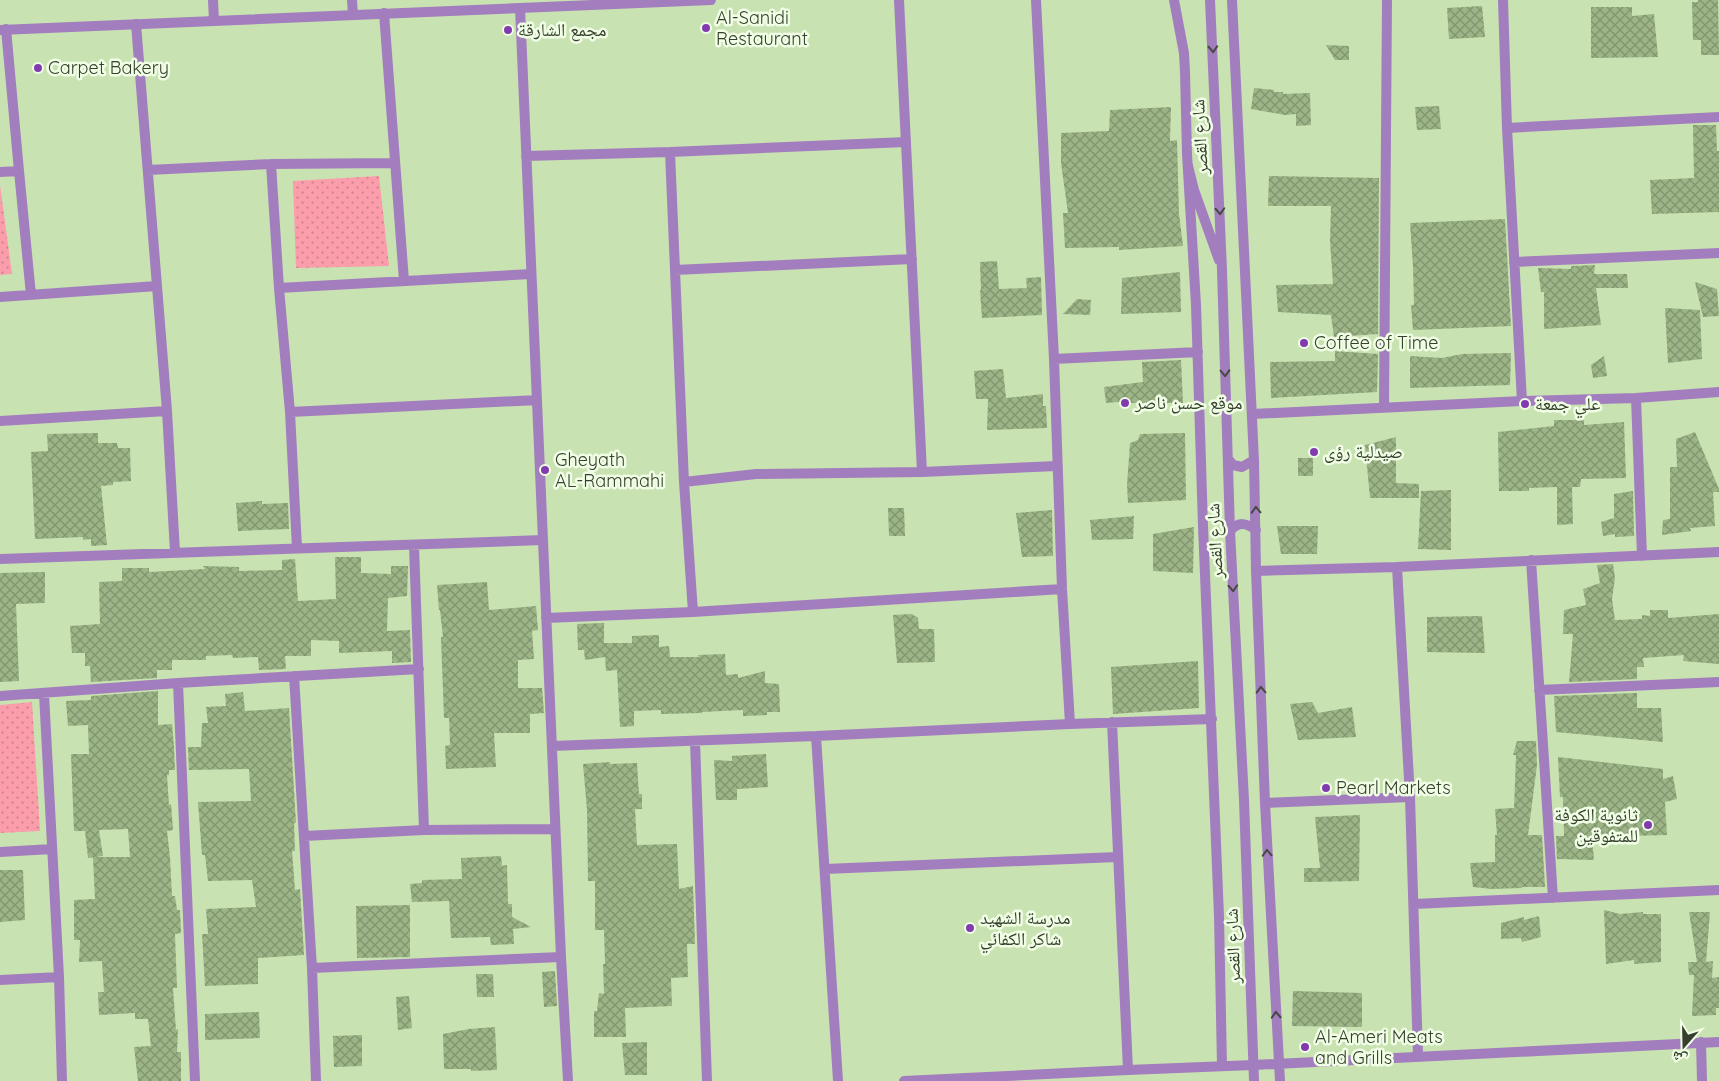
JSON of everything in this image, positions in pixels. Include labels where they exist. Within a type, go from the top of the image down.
[{"type":"street","points":[[213,0],[214,21]]},
{"type":"street","points":[[352,0],[353,15]]},
{"type":"street","points":[[31,295],[3,29],[711,0]]},
{"type":"street","points":[[899,0],[922,472]]},
{"type":"street","points":[[1036,0],[1054,359],[1062,589],[1070,724]]},
{"type":"street","points":[[1174,0],[1185,62],[1212,719],[1222,1066]]},
{"type":"street","name":"شارع القصر","points":[[1210,0],[1222,270],[1230,532],[1244,800],[1254,1081]]},
{"type":"street","points":[[1232,0],[1254,460],[1256,572],[1265,803],[1280,1081]]},
{"type":"street","points":[[1384,408],[1387,0]]},
{"type":"street","points":[[1502,0],[1522,401]]},
{"type":"street","points":[[520,8],[555,829],[568,1081]]},
{"type":"street","points":[[384,13],[404,281]]},
{"type":"street","points":[[136,24],[167,411],[175,552]]},
{"type":"street","points":[[1507,128],[1719,117]]},
{"type":"street","points":[[526,156],[906,142]]},
{"type":"street","points":[[670,152],[684,482],[693,612]]},
{"type":"street","points":[[148,170],[271,164],[395,163]]},
{"type":"street","points":[[271,164],[290,412],[297,548]]},
{"type":"street","points":[[1188,166],[1194,190],[1222,270]]},
{"type":"street","points":[[0,172],[19,171]]},
{"type":"street","points":[[1514,262],[1719,253]]},
{"type":"street","points":[[676,270],[912,259]]},
{"type":"street","points":[[279,288],[531,274]]},
{"type":"street","points":[[0,297],[157,286]]},
{"type":"street","points":[[1054,359],[1198,352]]},
{"type":"street","points":[[1252,414],[1522,401],[1636,398],[1719,392]]},
{"type":"street","points":[[1636,398],[1642,556]]},
{"type":"street","points":[[290,412],[537,400]]},
{"type":"street","points":[[0,421],[167,411]]},
{"type":"street","points":[[1228,459],[1233,465],[1242,467],[1254,460]]},
{"type":"street","points":[[684,482],[756,474],[922,472],[1057,466]]},
{"type":"street","points":[[1230,532],[1234,527],[1242,523],[1256,530]]},
{"type":"street","points":[[0,559],[543,540]]},
{"type":"street","points":[[414,546],[424,830]]},
{"type":"street","points":[[1256,572],[1719,552]]},
{"type":"street","points":[[1531,560],[1553,898]]},
{"type":"street","points":[[1397,567],[1410,797],[1418,1056]]},
{"type":"street","points":[[546,618],[693,612],[1062,589]]},
{"type":"street","points":[[0,696],[178,683],[419,669]]},
{"type":"street","points":[[294,676],[312,968],[316,1081]]},
{"type":"street","points":[[1539,690],[1719,682]]},
{"type":"street","points":[[178,683],[195,1081]]},
{"type":"street","points":[[44,694],[59,977],[62,1081]]},
{"type":"street","points":[[552,746],[1212,719]]},
{"type":"street","points":[[1112,722],[1128,1070]]},
{"type":"street","points":[[816,736],[838,1081]]},
{"type":"street","points":[[695,741],[707,1081]]},
{"type":"street","points":[[1265,803],[1410,797]]},
{"type":"street","points":[[304,836],[424,830],[555,829]]},
{"type":"street","points":[[0,852],[52,849]]},
{"type":"street","points":[[824,869],[1117,858]]},
{"type":"street","points":[[1414,904],[1719,890]]},
{"type":"street","points":[[312,968],[561,957]]},
{"type":"street","points":[[0,980],[59,977]]},
{"type":"street","points":[[1701,1042],[1702,1081]]},
{"type":"street","points":[[904,1081],[1719,1042]]},
{"type":"shaded area","points":[[379,176],[389,266],[296,268],[293,181]]},
{"type":"shaded area","points":[[0,185],[12,274],[0,275]]},
{"type":"shaded area","points":[[32,702],[40,831],[0,833],[0,705]]},
{"type":"building","points":[[1698,0],[1718,0],[1719,55],[1701,55],[1701,40],[1693,40],[1692,2],[1698,2]]},
{"type":"building","points":[[1482,6],[1485,37],[1449,39],[1447,8]]},
{"type":"building","points":[[1591,7],[1632,7],[1632,16],[1654,14],[1658,57],[1591,58]]},
{"type":"building","points":[[1326,45],[1349,46],[1349,60],[1335,60]]},
{"type":"building","points":[[1254,88],[1274,90],[1274,92],[1283,92],[1283,94],[1310,93],[1311,125],[1296,126],[1296,114],[1285,115],[1251,109]]},
{"type":"building","points":[[1439,106],[1441,129],[1417,130],[1415,107]]},
{"type":"building","points":[[1171,107],[1170,141],[1177,140],[1179,214],[1183,246],[1119,250],[1119,247],[1065,248],[1063,213],[1068,213],[1061,163],[1061,133],[1109,131],[1110,110]]},
{"type":"building","points":[[1693,125],[1716,125],[1717,151],[1719,151],[1719,212],[1652,214],[1650,180],[1694,178]]},
{"type":"building","points":[[1269,176],[1379,178],[1378,334],[1334,337],[1331,315],[1278,312],[1276,285],[1333,284],[1330,241],[1331,206],[1268,206]]},
{"type":"building","points":[[1505,219],[1511,326],[1413,330],[1411,305],[1414,305],[1413,266],[1410,223]]},
{"type":"building","points":[[997,261],[999,289],[1027,288],[1026,278],[1041,277],[1042,315],[982,318],[980,262]]},
{"type":"building","points":[[1595,265],[1594,274],[1627,274],[1628,288],[1596,288],[1601,325],[1544,329],[1544,292],[1541,292],[1538,268],[1571,269],[1571,266]]},
{"type":"building","points":[[1180,272],[1181,312],[1121,314],[1122,278]]},
{"type":"building","points":[[1695,282],[1717,289],[1719,316],[1703,317]]},
{"type":"building","points":[[1077,299],[1091,300],[1090,315],[1063,314]]},
{"type":"building","points":[[1665,308],[1700,310],[1702,359],[1668,363]]},
{"type":"building","points":[[1335,351],[1378,354],[1377,392],[1271,398],[1270,362],[1335,361]]},
{"type":"building","points":[[1511,353],[1510,385],[1410,388],[1410,356],[1442,358],[1462,354]]},
{"type":"building","points":[[1604,356],[1607,376],[1593,378],[1591,365]]},
{"type":"building","points":[[1181,360],[1183,403],[1130,403],[1130,401],[1106,403],[1104,387],[1143,382],[1142,362]]},
{"type":"building","points":[[1003,369],[1006,398],[1043,394],[1043,406],[1046,406],[1047,428],[987,430],[988,399],[976,399],[974,371]]},
{"type":"building","points":[[1554,420],[1584,420],[1584,425],[1624,422],[1626,478],[1581,479],[1580,487],[1572,487],[1573,524],[1557,525],[1557,487],[1529,488],[1529,491],[1499,491],[1498,432],[1554,426]]},
{"type":"building","points":[[1695,432],[1719,489],[1719,492],[1713,492],[1715,526],[1690,528],[1691,531],[1662,535],[1663,520],[1670,519],[1670,467],[1677,467],[1676,439]]},
{"type":"building","points":[[98,433],[98,443],[117,443],[118,448],[130,448],[131,481],[113,482],[113,485],[101,486],[107,545],[91,546],[91,539],[83,540],[83,537],[35,539],[31,452],[48,451],[47,434]]},
{"type":"building","points":[[1185,433],[1186,500],[1128,503],[1127,485],[1130,443],[1138,440],[1140,434]]},
{"type":"building","points":[[1396,437],[1396,483],[1419,484],[1419,498],[1370,498],[1365,445]]},
{"type":"building","points":[[1298,458],[1313,458],[1313,476],[1298,476]]},
{"type":"building","points":[[1451,490],[1451,550],[1418,549],[1421,491]]},
{"type":"building","points":[[1633,491],[1634,536],[1615,537],[1615,534],[1603,536],[1601,522],[1614,518],[1614,494]]},
{"type":"building","points":[[262,501],[262,504],[288,503],[289,529],[238,531],[236,503]]},
{"type":"building","points":[[888,508],[904,508],[905,536],[889,536]]},
{"type":"building","points":[[1052,510],[1053,556],[1022,557],[1016,513]]},
{"type":"building","points":[[1134,516],[1133,539],[1092,540],[1090,520]]},
{"type":"building","points":[[1277,526],[1318,526],[1317,554],[1281,554]]},
{"type":"building","points":[[1194,527],[1193,573],[1153,571],[1153,534]]},
{"type":"building","points":[[335,557],[361,557],[361,573],[391,574],[391,566],[408,566],[407,596],[388,598],[387,631],[410,630],[411,662],[392,663],[392,651],[339,653],[339,641],[311,640],[311,656],[285,656],[286,669],[259,670],[258,657],[206,656],[206,660],[172,660],[172,670],[157,670],[157,678],[91,682],[90,666],[85,666],[85,653],[72,653],[70,626],[100,624],[99,582],[122,581],[122,568],[149,568],[149,572],[205,569],[203,566],[239,567],[239,571],[282,570],[282,560],[295,559],[298,601],[336,599]]},
{"type":"building","points":[[1613,564],[1615,578],[1612,599],[1615,620],[1642,619],[1642,615],[1650,616],[1650,610],[1668,610],[1668,618],[1719,614],[1719,664],[1683,661],[1684,655],[1643,658],[1644,667],[1637,667],[1637,679],[1569,682],[1573,634],[1563,634],[1564,610],[1586,605],[1583,589],[1600,583],[1597,565]]},
{"type":"building","points":[[45,572],[45,603],[16,604],[19,681],[0,682],[0,573]]},
{"type":"building","points":[[487,582],[489,610],[536,606],[538,630],[532,631],[534,659],[518,660],[518,688],[542,688],[544,713],[530,714],[530,733],[494,733],[496,767],[446,769],[445,746],[450,745],[449,718],[444,718],[441,637],[443,637],[437,585]]},
{"type":"building","points":[[912,614],[918,618],[919,629],[934,629],[935,662],[897,663],[893,615]]},
{"type":"building","points":[[1482,616],[1485,653],[1427,652],[1427,617]]},
{"type":"building","points":[[604,623],[604,643],[632,643],[632,636],[659,635],[659,647],[669,646],[670,657],[699,657],[698,655],[725,654],[726,675],[738,674],[738,678],[765,671],[765,683],[779,684],[780,712],[767,712],[767,715],[743,716],[743,710],[661,714],[661,710],[634,711],[634,726],[620,727],[617,670],[606,671],[605,657],[585,660],[584,650],[578,650],[577,624]]},
{"type":"building","points":[[1198,661],[1199,708],[1113,714],[1111,667]]},
{"type":"building","points":[[158,691],[158,725],[172,724],[174,747],[175,770],[169,770],[169,775],[167,775],[173,830],[167,831],[172,896],[175,896],[177,910],[180,910],[181,933],[175,934],[177,988],[173,988],[176,1030],[178,1029],[177,1052],[181,1052],[181,1081],[138,1081],[134,1047],[151,1046],[148,1019],[135,1019],[135,1013],[99,1015],[98,992],[104,992],[102,961],[79,962],[80,940],[74,940],[74,900],[95,899],[93,857],[88,858],[85,831],[74,831],[71,754],[89,754],[88,725],[68,726],[66,701],[91,700],[91,696]],"holes":[[[128,829],[130,857],[95,857],[103,856],[99,830]]]},
{"type":"building","points":[[243,692],[245,711],[289,708],[296,823],[294,823],[295,851],[292,851],[295,890],[300,889],[304,955],[258,958],[258,984],[205,986],[202,934],[208,934],[206,909],[256,907],[252,880],[208,881],[205,855],[202,855],[198,802],[251,801],[249,769],[189,770],[188,747],[201,747],[202,723],[208,723],[206,707],[226,706],[225,694]]},
{"type":"building","points":[[1637,693],[1637,708],[1661,708],[1663,742],[1556,732],[1554,696]]},
{"type":"building","points":[[1312,702],[1318,713],[1352,707],[1356,737],[1298,740],[1290,704]]},
{"type":"building","points":[[1517,741],[1536,741],[1537,765],[1528,835],[1542,835],[1545,887],[1492,889],[1473,887],[1470,863],[1495,862],[1495,835],[1497,835],[1495,809],[1514,808],[1516,755],[1513,755]]},
{"type":"building","points":[[766,754],[768,787],[737,789],[737,800],[716,800],[714,760],[732,761],[732,756]]},
{"type":"building","points":[[1558,757],[1663,769],[1663,779],[1673,776],[1677,799],[1665,802],[1667,835],[1592,837],[1594,860],[1557,859],[1556,836],[1564,836],[1563,797],[1560,797]]},
{"type":"building","points":[[610,762],[610,764],[637,763],[639,794],[642,794],[642,809],[635,809],[637,845],[677,844],[679,889],[693,886],[695,944],[687,944],[688,977],[671,978],[672,1006],[625,1008],[626,1037],[594,1037],[594,1011],[597,1011],[599,993],[604,994],[604,930],[595,930],[595,881],[588,881],[587,810],[583,764]]},
{"type":"building","points":[[1360,815],[1359,881],[1304,882],[1304,868],[1320,868],[1315,817]]},
{"type":"building","points":[[501,856],[502,866],[507,865],[508,904],[512,904],[512,917],[531,927],[513,929],[514,944],[491,945],[490,937],[451,938],[449,901],[412,902],[410,884],[422,883],[422,880],[462,879],[461,858]]},
{"type":"building","points":[[0,870],[23,870],[25,920],[0,922]]},
{"type":"building","points":[[410,905],[410,957],[357,958],[356,906]]},
{"type":"building","points":[[1604,910],[1620,914],[1643,912],[1643,914],[1661,914],[1661,962],[1634,964],[1634,960],[1606,964]]},
{"type":"building","points":[[1689,912],[1710,912],[1706,962],[1713,961],[1712,978],[1719,977],[1719,1008],[1716,1008],[1716,1015],[1692,1016],[1694,975],[1689,975],[1688,962],[1697,962]]},
{"type":"building","points":[[1539,916],[1541,937],[1522,942],[1521,938],[1501,939],[1501,923],[1524,917],[1524,920]]},
{"type":"building","points":[[555,971],[557,1006],[544,1007],[542,972]]},
{"type":"building","points":[[476,974],[493,974],[494,997],[477,997]]},
{"type":"building","points":[[1293,991],[1362,993],[1362,1027],[1292,1026]]},
{"type":"building","points":[[409,996],[412,1028],[398,1030],[396,997]]},
{"type":"building","points":[[259,1012],[260,1038],[205,1040],[205,1014]]},
{"type":"building","points":[[495,1027],[497,1070],[444,1069],[443,1034]]},
{"type":"building","points":[[362,1035],[362,1066],[334,1067],[333,1036]]},
{"type":"building","points":[[647,1042],[647,1075],[625,1075],[622,1043]]},
{"type":"place","name":"Al-Sanidi Restaurant","points":[[706,28]]},
{"type":"place","name":"مجمع الشارقة","points":[[508,30]]},
{"type":"place","name":"Carpet Bakery","points":[[38,68]]},
{"type":"place","name":"Coffee of Time","points":[[1304,343]]},
{"type":"place","name":"موقع حسن ناصر","points":[[1125,403]]},
{"type":"place","name":"علي جمعة","points":[[1525,404]]},
{"type":"place","name":"صيدلية رؤى","points":[[1314,452]]},
{"type":"place","name":"Gheyath AL-Rammahi","points":[[545,470]]},
{"type":"place","name":"Pearl Markets","points":[[1326,788]]},
{"type":"place","name":"ثانوية الكوفة للمتفوقين","points":[[1648,825]]},
{"type":"place","name":"مدرسة الشهيد شاكر الكفائي","points":[[970,928]]},
{"type":"place","name":"Al-Ameri Meats and Grills","points":[[1305,1047]]}]
